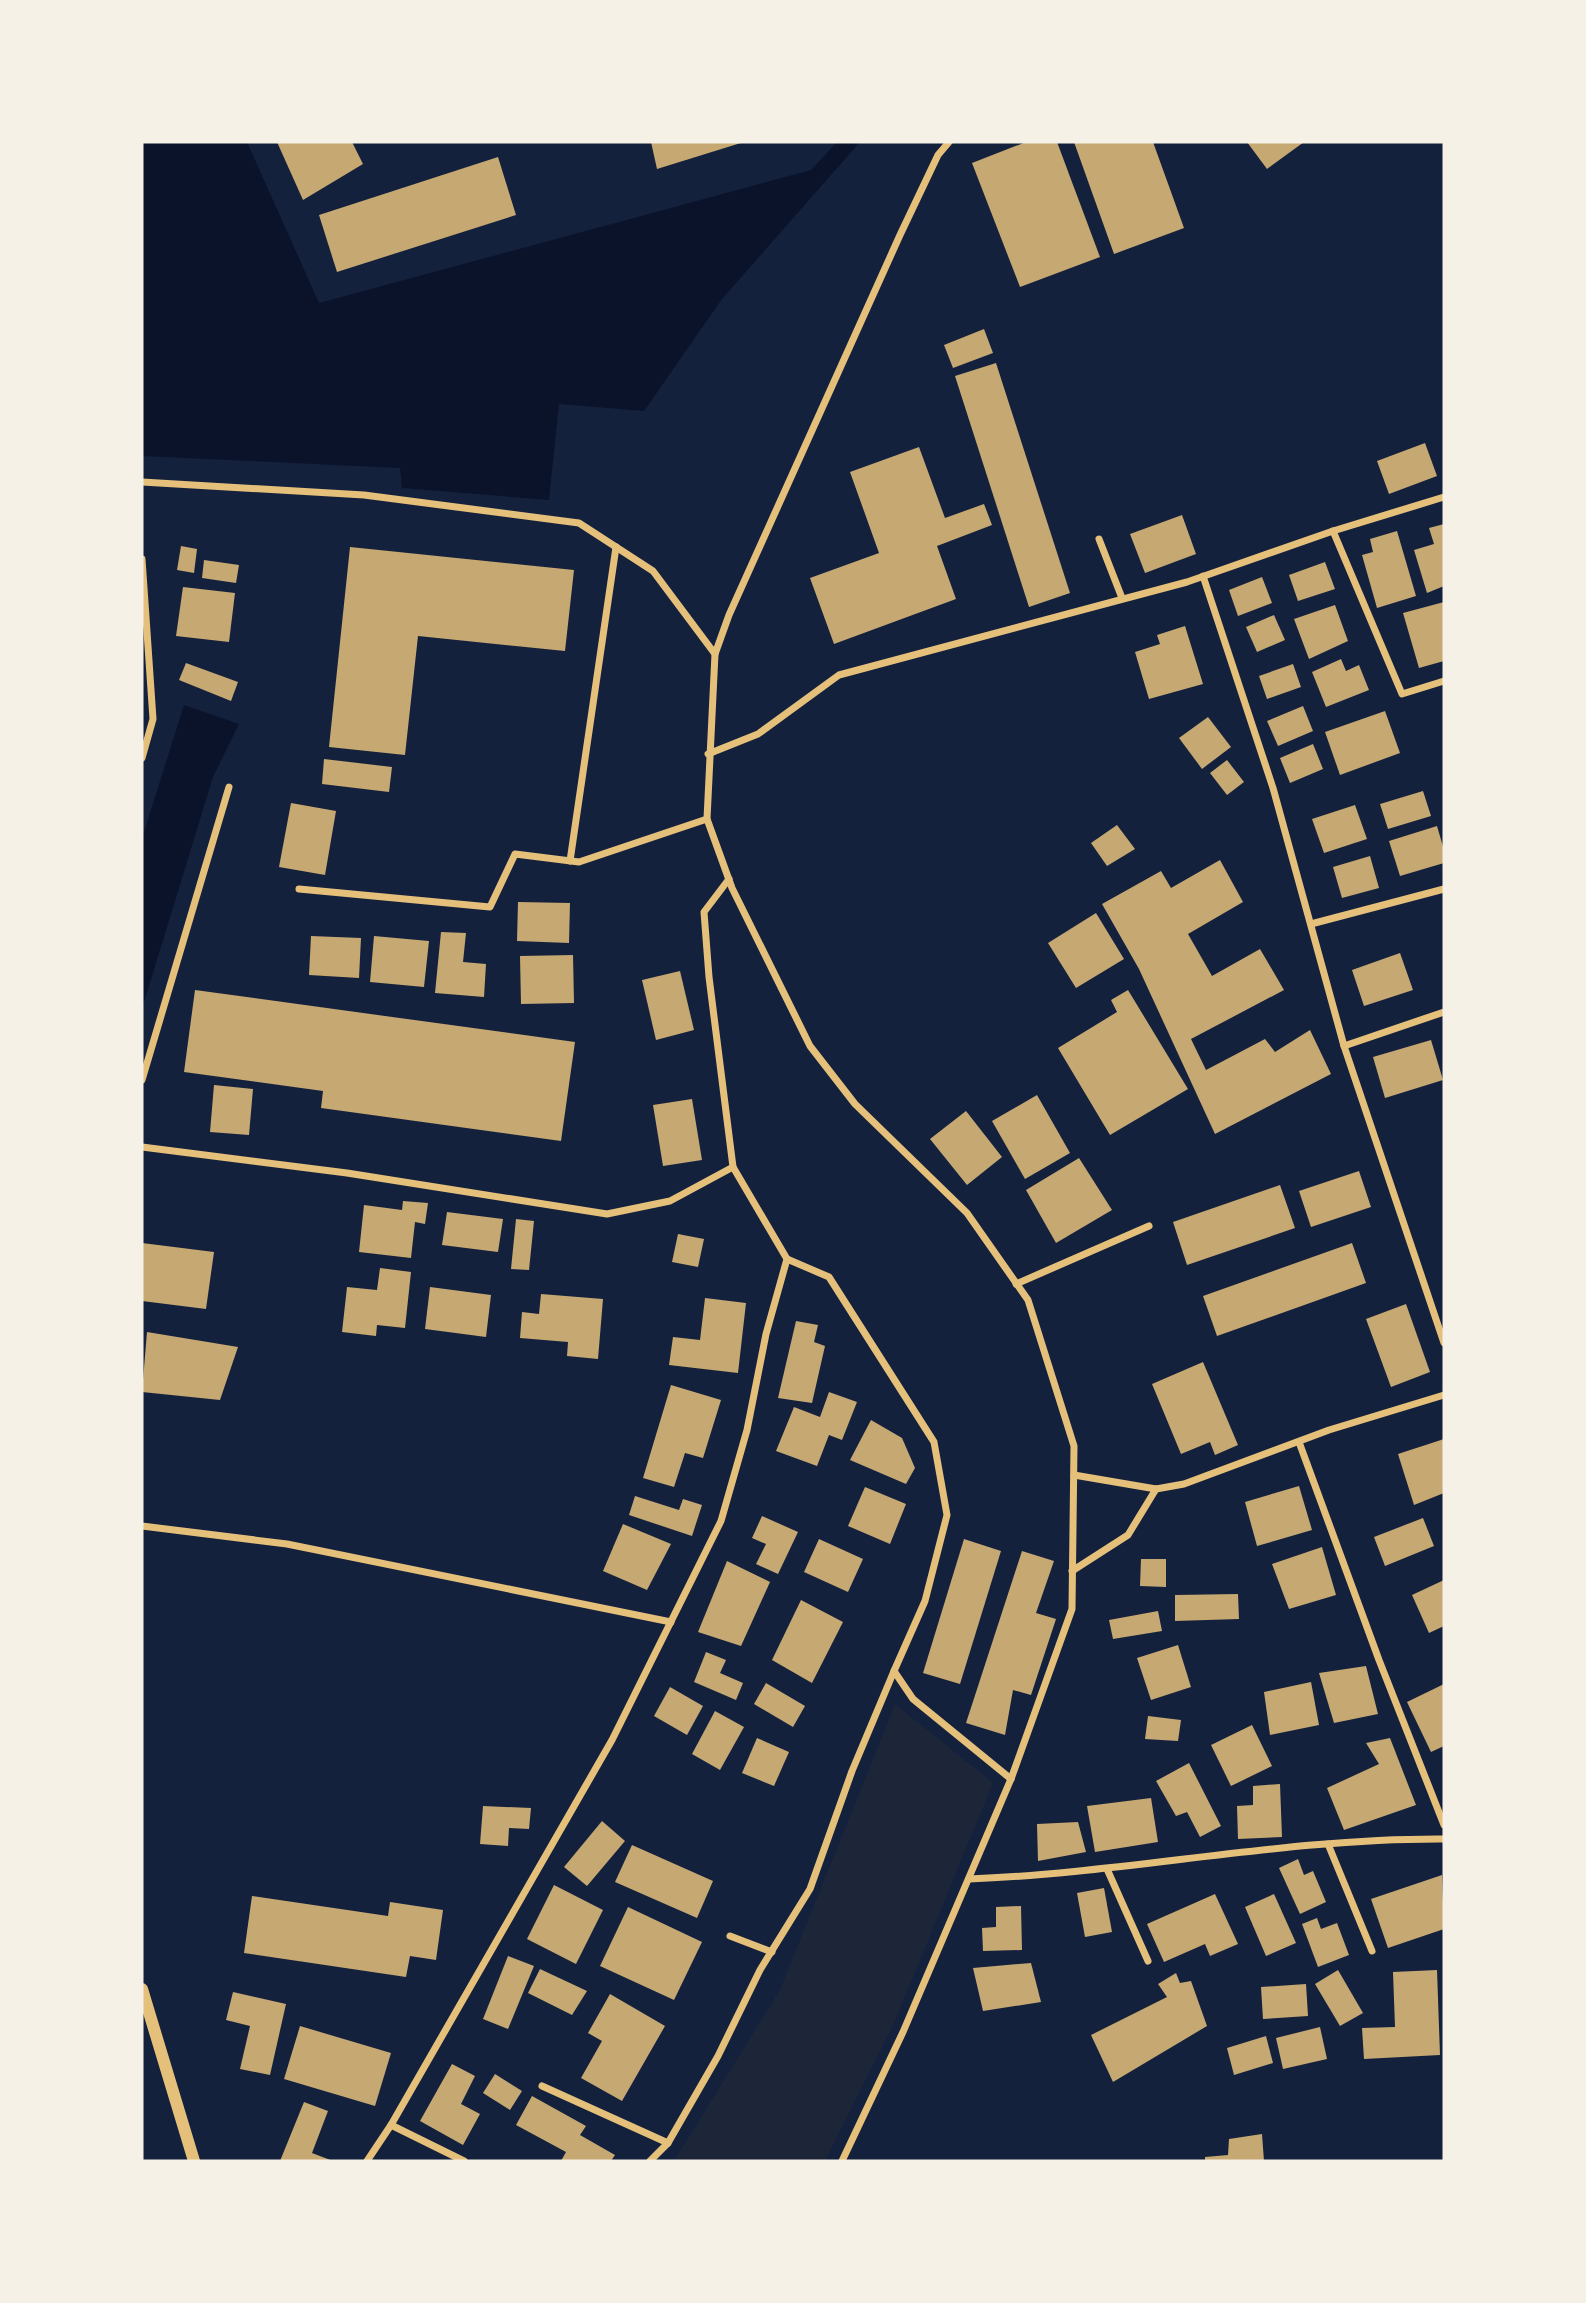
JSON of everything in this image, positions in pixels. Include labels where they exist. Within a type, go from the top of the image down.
[{"type":"street","points":[[842,2161],[903,2032],[1010,1779],[1072,1609],[1074,1446],[1028,1300],[967,1213],[855,1104],[810,1046],[729,878],[708,819],[708,754],[715,654],[729,615],[900,235],[938,155],[949,142]]},
{"type":"street","points":[[142,482],[364,495],[579,523],[653,571],[715,654]]},
{"type":"street","points":[[708,754],[758,734],[839,675],[1203,576],[1333,531],[1444,497]]},
{"type":"street","points":[[1333,531],[1402,694],[1444,681]]},
{"type":"street","points":[[1099,539],[1122,598]]},
{"type":"street","points":[[570,861],[616,547]]},
{"type":"street","points":[[142,559],[153,719],[142,758]]},
{"type":"street","points":[[1203,576],[1273,788],[1344,1046],[1444,1343]]},
{"type":"street","points":[[142,1080],[229,787]]},
{"type":"street","points":[[299,889],[490,907],[515,854],[579,862],[708,819]]},
{"type":"street","points":[[650,2161],[668,2143],[718,2056],[772,1952],[810,1889],[852,1772],[925,1601],[947,1514],[934,1442],[829,1277],[786,1259],[733,1167],[709,977],[704,912],[729,878]]},
{"type":"street","points":[[1311,924],[1444,889]]},
{"type":"street","points":[[1344,1046],[1444,1012]]},
{"type":"street","points":[[142,1147],[347,1173],[607,1214],[670,1201],[733,1167]]},
{"type":"street","points":[[1016,1284],[1149,1226]]},
{"type":"street","points":[[367,2161],[391,2125],[612,1740],[721,1521],[747,1430],[766,1334],[786,1259]]},
{"type":"street","points":[[1074,1475],[1156,1489],[1184,1485],[1299,1442],[1444,1395]]},
{"type":"street","points":[[1299,1442],[1379,1660],[1444,1825]]},
{"type":"street","points":[[1072,1571],[1128,1535],[1156,1489]]},
{"type":"street","points":[[142,1527],[287,1544],[671,1622]]},
{"type":"street","points":[[894,1671],[913,1699],[1010,1779]]},
{"type":"street","points":[[968,1879],[1053,1876],[1385,1839],[1444,1839]]},
{"type":"street","points":[[1328,1844],[1372,1951]]},
{"type":"street","points":[[1107,1868],[1149,1961]]},
{"type":"street","points":[[730,1936],[772,1952]]},
{"type":"street","points":[[142,1989],[194,2161]]},
{"type":"street","points":[[542,2086],[668,2143]]},
{"type":"street","points":[[391,2125],[464,2161]]},
{"type":"shaded area","points":[[142,142],[247,142],[319,303],[811,170],[837,142],[860,142],[722,299],[644,411],[559,404],[549,500],[402,488],[400,468],[142,456]]},
{"type":"shaded area","points":[[184,705],[239,724],[213,777],[142,1009],[142,838]]},
{"type":"shaded area","points":[[895,1704],[993,1783],[895,2021],[825,2161],[674,2161],[780,1990]]},
{"type":"building","points":[[277,142],[352,142],[363,164],[303,200]]},
{"type":"building","points":[[651,142],[744,142],[657,169]]},
{"type":"building","points":[[1026,142],[1057,142],[1100,257],[1020,287],[972,163]]},
{"type":"building","points":[[1074,142],[1153,142],[1184,228],[1114,254]]},
{"type":"building","points":[[1247,142],[1304,142],[1267,169]]},
{"type":"building","points":[[498,157],[516,215],[337,272],[319,215]]},
{"type":"building","points":[[984,329],[993,353],[953,368],[944,345]]},
{"type":"building","points":[[996,363],[1070,593],[1029,607],[955,376]]},
{"type":"building","points":[[1425,443],[1437,476],[1389,494],[1377,461]]},
{"type":"building","points":[[919,447],[945,518],[984,504],[992,525],[937,546],[956,599],[834,644],[810,578],[879,553],[850,472]]},
{"type":"building","points":[[1182,515],[1196,554],[1145,573],[1130,534]]},
{"type":"building","points":[[1444,524],[1444,586],[1427,593],[1414,550],[1434,544],[1429,528]]},
{"type":"building","points":[[1397,531],[1416,596],[1377,608],[1362,555],[1373,552],[1370,539]]},
{"type":"building","points":[[181,546],[197,549],[194,573],[177,570]]},
{"type":"building","points":[[350,547],[574,570],[565,651],[418,636],[405,755],[329,747]]},
{"type":"building","points":[[204,560],[239,565],[236,583],[202,578]]},
{"type":"building","points":[[1325,562],[1335,589],[1298,601],[1289,575]]},
{"type":"building","points":[[1262,577],[1272,603],[1238,616],[1229,590]]},
{"type":"building","points":[[183,587],[235,593],[229,642],[176,636]]},
{"type":"building","points":[[1444,602],[1444,661],[1419,668],[1403,613]]},
{"type":"building","points":[[1335,605],[1348,641],[1309,659],[1294,619]]},
{"type":"building","points":[[1274,615],[1285,640],[1257,652],[1246,627]]},
{"type":"building","points":[[1185,626],[1203,684],[1149,699],[1135,652],[1160,644],[1157,635]]},
{"type":"building","points":[[1341,659],[1346,671],[1359,665],[1369,690],[1326,707],[1312,672]]},
{"type":"building","points":[[186,663],[238,682],[231,701],[179,680]]},
{"type":"building","points":[[1293,664],[1301,687],[1267,699],[1259,676]]},
{"type":"building","points":[[1303,706],[1313,731],[1278,746],[1267,721]]},
{"type":"building","points":[[1385,711],[1400,753],[1340,775],[1325,732]]},
{"type":"building","points":[[1208,717],[1231,747],[1202,769],[1179,738]]},
{"type":"building","points":[[1313,744],[1323,769],[1290,783],[1280,758]]},
{"type":"building","points":[[324,759],[392,767],[389,792],[322,784]]},
{"type":"building","points":[[1227,760],[1244,782],[1227,795],[1210,773]]},
{"type":"building","points":[[1423,791],[1431,816],[1388,829],[1380,804]]},
{"type":"building","points":[[291,803],[336,811],[325,875],[279,867]]},
{"type":"building","points":[[1355,805],[1367,839],[1324,853],[1312,819]]},
{"type":"building","points":[[1117,825],[1135,849],[1107,866],[1091,843]]},
{"type":"building","points":[[1437,826],[1444,850],[1444,863],[1400,876],[1389,841]]},
{"type":"building","points":[[1370,856],[1379,888],[1342,898],[1333,867]]},
{"type":"building","points":[[1220,860],[1243,902],[1188,934],[1212,976],[1260,949],[1284,990],[1191,1039],[1206,1070],[1265,1039],[1275,1052],[1310,1030],[1331,1074],[1215,1134],[1139,969],[1102,904],[1161,871],[1171,888]]},
{"type":"building","points":[[518,902],[570,903],[569,943],[517,941]]},
{"type":"building","points":[[1096,913],[1124,959],[1076,988],[1048,943]]},
{"type":"building","points":[[441,932],[466,933],[463,962],[486,964],[484,997],[435,993]]},
{"type":"building","points":[[311,936],[361,938],[359,978],[309,975]]},
{"type":"building","points":[[374,936],[429,941],[424,987],[370,982]]},
{"type":"building","points":[[1400,953],[1413,990],[1364,1006],[1352,970]]},
{"type":"building","points":[[573,955],[574,1003],[521,1004],[520,956]]},
{"type":"building","points":[[680,971],[694,1030],[656,1040],[642,980]]},
{"type":"building","points":[[195,990],[575,1042],[561,1141],[321,1108],[323,1091],[184,1072]]},
{"type":"building","points":[[1128,990],[1188,1089],[1110,1135],[1058,1048],[1117,1012],[1111,1000]]},
{"type":"building","points":[[1431,1040],[1443,1080],[1385,1098],[1373,1057]]},
{"type":"building","points":[[214,1085],[253,1089],[249,1135],[210,1132]]},
{"type":"building","points":[[1037,1095],[1070,1153],[1025,1179],[992,1121]]},
{"type":"building","points":[[692,1099],[702,1160],[663,1166],[653,1105]]},
{"type":"building","points":[[966,1111],[1002,1157],[967,1185],[930,1139]]},
{"type":"building","points":[[1079,1158],[1112,1210],[1056,1243],[1026,1190]]},
{"type":"building","points":[[1359,1171],[1371,1207],[1311,1227],[1299,1191]]},
{"type":"building","points":[[1280,1185],[1295,1228],[1187,1265],[1173,1222]]},
{"type":"building","points":[[403,1201],[428,1203],[425,1224],[415,1222],[411,1258],[359,1252],[364,1205],[402,1210]]},
{"type":"building","points":[[447,1212],[503,1219],[498,1252],[442,1245]]},
{"type":"building","points":[[516,1219],[534,1221],[529,1270],[511,1269]]},
{"type":"building","points":[[678,1234],[704,1239],[698,1267],[672,1262]]},
{"type":"building","points":[[142,1243],[214,1252],[206,1309],[142,1301]]},
{"type":"building","points":[[1352,1243],[1366,1283],[1217,1336],[1203,1296]]},
{"type":"building","points":[[380,1268],[411,1272],[405,1328],[377,1325],[376,1336],[342,1332],[347,1287],[377,1290]]},
{"type":"building","points":[[430,1287],[491,1295],[486,1337],[425,1329]]},
{"type":"building","points":[[541,1294],[603,1299],[598,1359],[567,1356],[568,1342],[520,1338],[522,1312],[539,1314]]},
{"type":"building","points":[[705,1298],[746,1303],[738,1373],[669,1365],[673,1337],[700,1340]]},
{"type":"building","points":[[1406,1304],[1430,1372],[1391,1387],[1366,1319]]},
{"type":"building","points":[[796,1321],[818,1325],[814,1342],[825,1346],[812,1403],[778,1398]]},
{"type":"building","points":[[147,1332],[238,1347],[220,1400],[142,1392]]},
{"type":"building","points":[[1203,1362],[1238,1445],[1215,1455],[1210,1442],[1181,1454],[1152,1384]]},
{"type":"building","points":[[671,1385],[721,1400],[703,1458],[685,1453],[674,1487],[643,1478]]},
{"type":"building","points":[[829,1392],[857,1402],[842,1440],[829,1435],[817,1466],[776,1451],[794,1407],[820,1417]]},
{"type":"building","points":[[871,1420],[902,1438],[915,1468],[906,1484],[850,1460]]},
{"type":"building","points":[[1444,1439],[1444,1493],[1414,1505],[1398,1454]]},
{"type":"building","points":[[1299,1486],[1312,1530],[1257,1546],[1245,1502]]},
{"type":"building","points":[[865,1487],[906,1504],[890,1544],[848,1526]]},
{"type":"building","points":[[635,1496],[679,1510],[683,1499],[702,1505],[692,1536],[629,1515]]},
{"type":"building","points":[[762,1516],[798,1532],[778,1574],[756,1564],[766,1544],[752,1538]]},
{"type":"building","points":[[1423,1518],[1434,1546],[1385,1566],[1374,1537]]},
{"type":"building","points":[[623,1524],[671,1544],[647,1590],[603,1571]]},
{"type":"building","points":[[819,1539],[863,1559],[848,1592],[804,1572]]},
{"type":"building","points":[[964,1539],[1001,1551],[960,1684],[923,1673]]},
{"type":"building","points":[[1322,1547],[1336,1595],[1289,1609],[1272,1564]]},
{"type":"building","points":[[1022,1551],[1054,1561],[1036,1613],[1056,1619],[1031,1695],[1013,1690],[1005,1735],[966,1723]]},
{"type":"building","points":[[1141,1559],[1166,1559],[1166,1587],[1140,1586]]},
{"type":"building","points":[[727,1561],[770,1582],[741,1646],[698,1632]]},
{"type":"building","points":[[1444,1580],[1444,1626],[1429,1633],[1412,1595]]},
{"type":"building","points":[[1238,1594],[1239,1619],[1175,1621],[1175,1595]]},
{"type":"building","points":[[801,1600],[843,1622],[812,1683],[772,1660]]},
{"type":"building","points":[[1158,1611],[1162,1631],[1113,1639],[1109,1620]]},
{"type":"building","points":[[1178,1645],[1191,1687],[1151,1700],[1137,1658]]},
{"type":"building","points":[[706,1652],[726,1660],[720,1673],[743,1683],[736,1700],[694,1682]]},
{"type":"building","points":[[1366,1666],[1378,1714],[1334,1723],[1319,1673]]},
{"type":"building","points":[[1311,1682],[1319,1725],[1270,1735],[1264,1692]]},
{"type":"building","points":[[766,1683],[805,1706],[793,1727],[754,1704]]},
{"type":"building","points":[[1444,1684],[1444,1746],[1431,1752],[1407,1702]]},
{"type":"building","points":[[670,1687],[703,1706],[687,1735],[654,1716]]},
{"type":"building","points":[[715,1711],[744,1727],[720,1770],[692,1754]]},
{"type":"building","points":[[1148,1716],[1181,1720],[1178,1741],[1145,1739]]},
{"type":"building","points":[[1252,1725],[1272,1766],[1231,1786],[1211,1745]]},
{"type":"building","points":[[757,1738],[789,1752],[774,1786],[742,1773]]},
{"type":"building","points":[[1390,1738],[1416,1805],[1344,1830],[1327,1788],[1379,1764],[1366,1743]]},
{"type":"building","points":[[1189,1763],[1221,1826],[1200,1837],[1187,1812],[1176,1816],[1156,1781]]},
{"type":"building","points":[[1280,1784],[1282,1837],[1238,1839],[1237,1806],[1253,1805],[1253,1786]]},
{"type":"building","points":[[1151,1798],[1158,1842],[1095,1852],[1087,1806]]},
{"type":"building","points":[[483,1806],[531,1808],[529,1829],[509,1828],[508,1846],[480,1844]]},
{"type":"building","points":[[602,1821],[625,1841],[587,1886],[564,1867]]},
{"type":"building","points":[[1078,1822],[1086,1852],[1038,1861],[1037,1824]]},
{"type":"building","points":[[632,1845],[713,1881],[697,1918],[615,1882]]},
{"type":"building","points":[[1298,1859],[1304,1875],[1313,1871],[1326,1902],[1300,1914],[1279,1868]]},
{"type":"building","points":[[1442,1875],[1444,1929],[1388,1948],[1371,1899]]},
{"type":"building","points":[[554,1885],[603,1910],[576,1964],[527,1939]]},
{"type":"building","points":[[1104,1888],[1112,1932],[1085,1937],[1077,1893]]},
{"type":"building","points":[[1215,1894],[1238,1944],[1210,1956],[1205,1944],[1164,1962],[1147,1924]]},
{"type":"building","points":[[1274,1894],[1296,1943],[1266,1956],[1245,1907]]},
{"type":"building","points":[[252,1896],[388,1916],[390,1902],[443,1910],[436,1960],[410,1956],[406,1977],[244,1953]]},
{"type":"building","points":[[1021,1906],[1022,1950],[983,1951],[982,1928],[996,1927],[996,1907]]},
{"type":"building","points":[[628,1907],[702,1942],[674,2000],[600,1966]]},
{"type":"building","points":[[1317,1918],[1321,1929],[1337,1923],[1349,1955],[1318,1967],[1302,1924]]},
{"type":"building","points":[[508,1956],[534,1966],[508,2029],[483,2019]]},
{"type":"building","points":[[1031,1963],[1041,2002],[983,2011],[973,1968]]},
{"type":"building","points":[[540,1969],[587,1991],[572,2015],[528,1993]]},
{"type":"building","points":[[1338,1970],[1363,2013],[1340,2026],[1315,1984]]},
{"type":"building","points":[[1437,1970],[1440,2055],[1364,2059],[1362,2028],[1395,2027],[1393,1972]]},
{"type":"building","points":[[1176,1973],[1180,1983],[1191,1981],[1207,2026],[1113,2082],[1091,2035],[1167,1997],[1158,1984]]},
{"type":"building","points":[[1306,1984],[1308,2016],[1263,2019],[1261,1987]]},
{"type":"building","points":[[233,1992],[286,2004],[270,2075],[240,2069],[250,2026],[226,2020]]},
{"type":"building","points":[[610,1994],[665,2026],[622,2101],[581,2078],[602,2041],[588,2033]]},
{"type":"building","points":[[300,2026],[391,2053],[375,2106],[284,2079]]},
{"type":"building","points":[[1320,2027],[1327,2059],[1283,2069],[1276,2038]]},
{"type":"building","points":[[1266,2036],[1273,2063],[1234,2075],[1227,2048]]},
{"type":"building","points":[[452,2064],[475,2076],[461,2104],[480,2114],[463,2145],[420,2121]]},
{"type":"building","points":[[495,2074],[522,2091],[510,2110],[483,2093]]},
{"type":"building","points":[[532,2096],[586,2126],[580,2135],[615,2155],[611,2161],[561,2161],[566,2152],[516,2125]]},
{"type":"building","points":[[304,2102],[328,2111],[312,2153],[333,2161],[280,2161]]},
{"type":"building","points":[[1262,2134],[1264,2161],[1205,2161],[1205,2157],[1228,2155],[1229,2139]]}]
